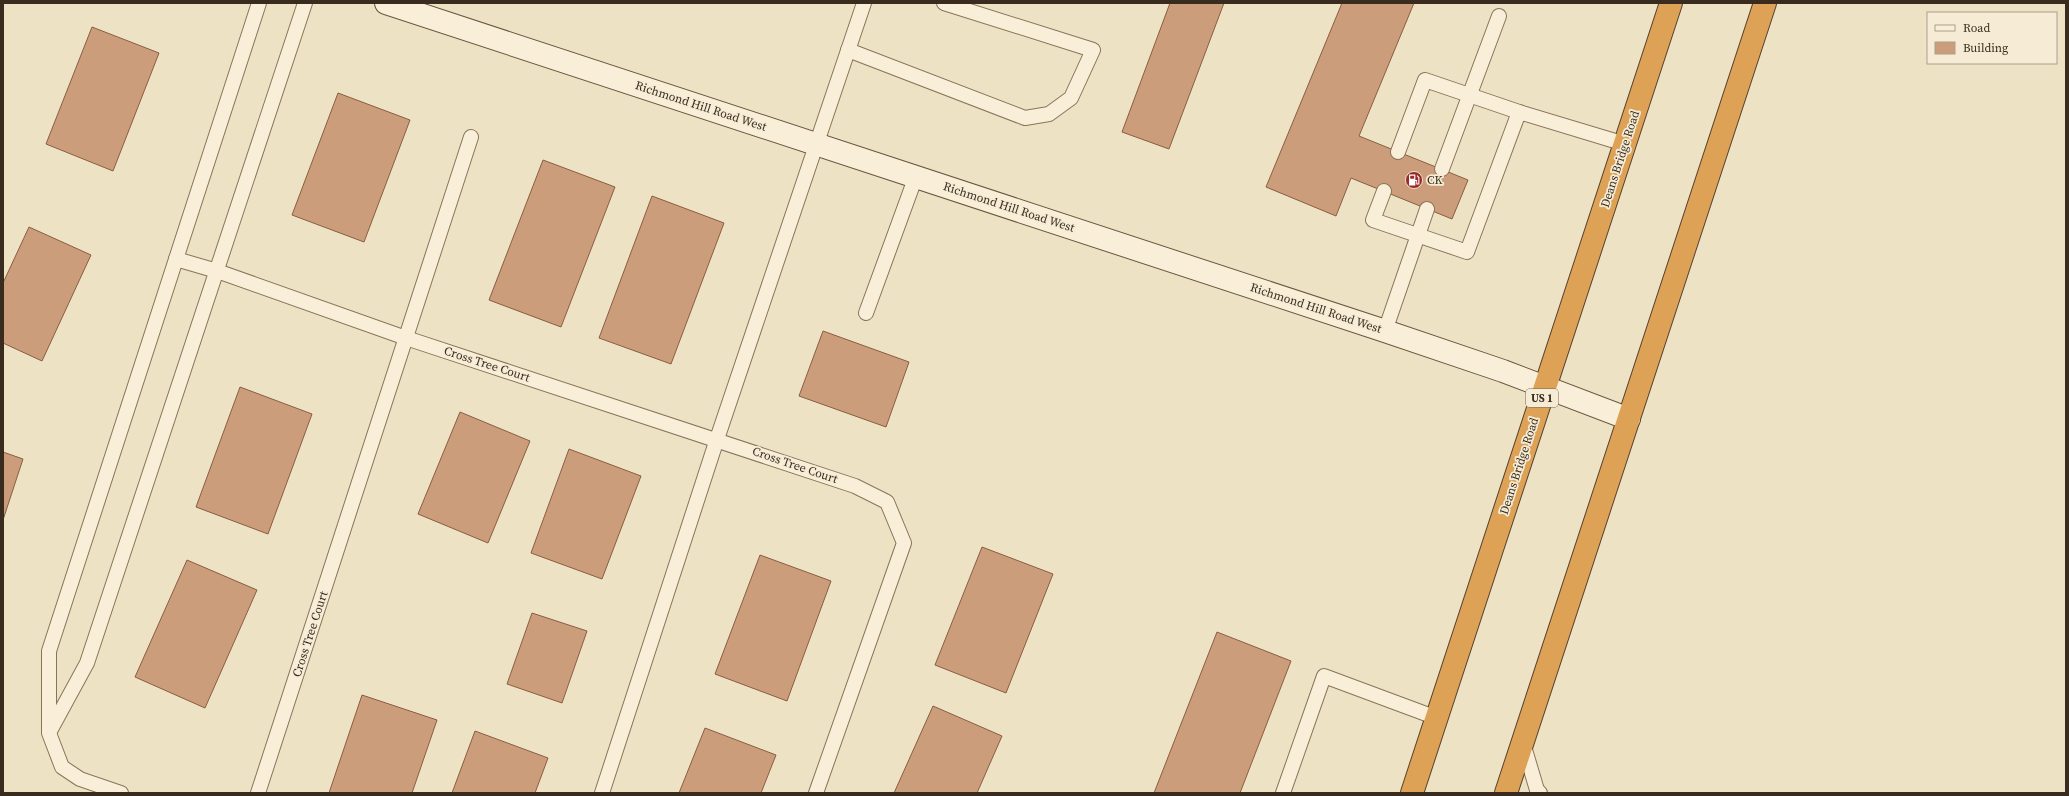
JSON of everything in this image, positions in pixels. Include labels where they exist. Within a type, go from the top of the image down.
[{"type":"highway","name":"Deans Bridge Road","points":[[1412,793],[1671,3]]},
{"type":"highway","points":[[1506,793],[1765,3]]},
{"type":"street","name":"Richmond Hill Road West","points":[[386,3],[1385,331],[1545,387],[1629,419]]},
{"type":"lane","points":[[121,793],[80,780],[62,767],[49,733],[49,651],[259,3]]},
{"type":"lane","points":[[49,733],[87,663],[305,3]]},
{"type":"lane","points":[[602,793],[716,439],[864,3]]},
{"type":"lane","points":[[848,50],[1025,118],[1049,114],[1071,98],[1093,50],[944,3]]},
{"type":"lane","points":[[1442,170],[1468,95],[1499,16]]},
{"type":"lane","points":[[1398,152],[1425,80],[1519,112],[1625,144]]},
{"type":"lane","points":[[1384,191],[1373,220],[1467,252],[1519,112]]},
{"type":"lane","name":"Cross Tree Court","points":[[258,793],[471,137]]},
{"type":"lane","points":[[866,313],[916,176]]},
{"type":"lane","points":[[1385,331],[1427,208]]},
{"type":"lane","name":"Cross Tree Court","points":[[176,259],[217,271],[406,338],[855,486],[887,502],[904,543],[816,793]]},
{"type":"lane","points":[[1283,793],[1324,676],[1437,718]]},
{"type":"lane","points":[[1523,741],[1537,790],[1540,793]]},
{"type":"building","points":[[1170,3],[1224,3],[1169,149],[1122,132]]},
{"type":"building","points":[[1342,3],[1414,3],[1359,136],[1468,180],[1452,219],[1351,178],[1336,216],[1266,187]]},
{"type":"building","points":[[92,27],[159,53],[113,171],[46,144]]},
{"type":"building","points":[[338,93],[410,120],[364,242],[292,215]]},
{"type":"building","points":[[543,160],[615,187],[561,327],[489,300]]},
{"type":"building","points":[[652,196],[724,223],[671,364],[599,338]]},
{"type":"building","points":[[29,227],[91,255],[42,361],[3,343],[3,283]]},
{"type":"building","points":[[823,331],[909,362],[886,427],[799,396]]},
{"type":"building","points":[[240,387],[312,414],[268,534],[196,507]]},
{"type":"building","points":[[460,412],[530,441],[488,543],[418,514]]},
{"type":"building","points":[[569,449],[641,476],[602,579],[531,553]]},
{"type":"building","points":[[3,452],[23,459],[3,520]]},
{"type":"building","points":[[982,547],[1053,574],[1006,693],[935,665]]},
{"type":"building","points":[[760,555],[831,581],[787,701],[715,674]]},
{"type":"building","points":[[187,560],[257,590],[205,708],[135,677]]},
{"type":"building","points":[[532,613],[587,631],[562,703],[507,684]]},
{"type":"building","points":[[1217,632],[1291,661],[1240,793],[1154,793]]},
{"type":"building","points":[[362,695],[437,720],[412,793],[329,793]]},
{"type":"building","points":[[933,706],[1002,736],[977,793],[894,793]]},
{"type":"building","points":[[705,728],[776,755],[761,793],[679,793]]},
{"type":"building","points":[[475,731],[548,758],[535,793],[452,793]]},
{"type":"place","name":"CK","points":[[1414,180]]}]
